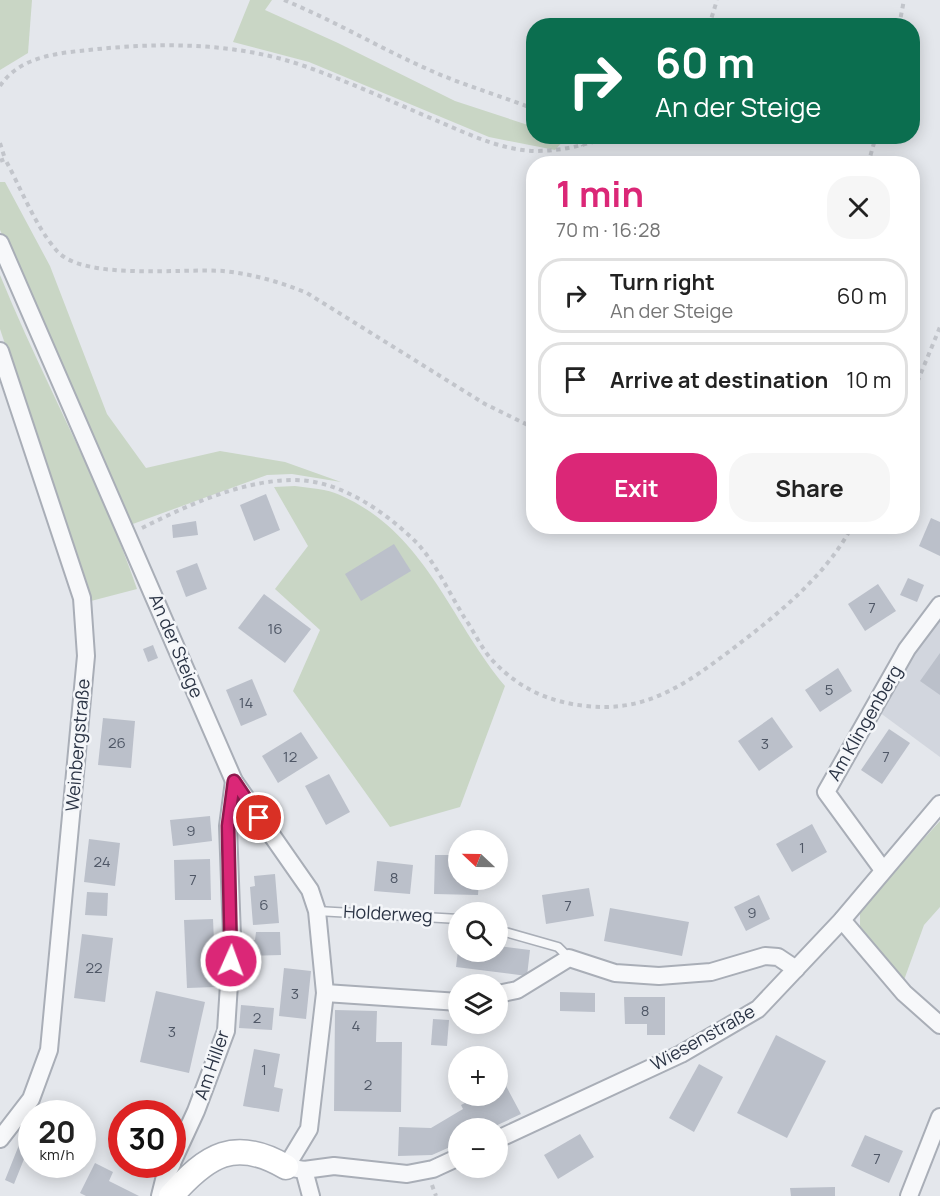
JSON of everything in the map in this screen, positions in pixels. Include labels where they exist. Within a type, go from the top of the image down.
[{"type":"street","name":"An der Steige","points":[[0,243],[234,781],[310,890],[317,911],[325,993],[309,1129],[295,1168]]},
{"type":"street","name":"Weinbergstraße","points":[[0,351],[83,602],[86,656],[49,1050],[31,1099],[0,1139]]},
{"type":"street","name":"Am Klingenberg","points":[[883,870],[826,792],[907,649],[940,605]]},
{"type":"street","name":"Am Hiller","points":[[186,1133],[226,1031],[232,937],[228,826],[234,781]]},
{"type":"street","name":"Wiesenstraße","points":[[508,1134],[681,1054],[758,1008],[842,920],[940,804]]},
{"type":"street","points":[[842,920],[904,993],[940,1025]]},
{"type":"street","points":[[508,992],[517,990],[569,958],[615,973],[659,976],[711,972],[765,956],[778,957],[796,969]]},
{"type":"street","points":[[325,993],[448,1001]]},
{"type":"street","points":[[909,1196],[940,1117]]},
{"type":"street","points":[[171,1196],[188,1176],[214,1158],[238,1150],[264,1154],[295,1168],[334,1167],[407,1174],[433,1169],[448,1162]]},
{"type":"street","points":[[295,1168],[311,1196]]},
{"type":"street","name":"Am Hiller","points":[[160,1196],[165,1178]]},
{"type":"lane","name":"Holderweg","points":[[317,911],[448,918]]},
{"type":"lane","points":[[508,933],[558,947],[569,958]]},
{"type":"path","points":[[284,0],[318,14],[356,36],[435,73],[526,106]]},
{"type":"path","points":[[711,18],[717,0]]},
{"type":"path","points":[[900,18],[904,0]]},
{"type":"path","points":[[0,86],[6,76],[28,61],[77,51],[138,44],[234,48],[308,67],[487,141],[532,151],[589,144]]},
{"type":"path","points":[[0,143],[5,159],[51,243],[58,253],[77,264],[97,269],[222,271],[278,281],[307,293],[485,404],[526,424]]},
{"type":"path","points":[[0,162],[5,159]]},
{"type":"path","points":[[920,375],[940,327]]},
{"type":"path","points":[[128,535],[177,511],[252,484],[294,480],[339,489],[374,506],[419,546],[493,661],[528,690],[559,703],[601,708],[644,703],[689,681],[778,615],[843,544],[848,534]]},
{"type":"shaded area","points":[[940,617],[940,757],[879,712],[912,655]]},
{"type":"green space","points":[[0,0],[32,0],[28,53],[0,70]]},
{"type":"green space","points":[[250,0],[272,0],[265,10],[455,101],[526,124],[526,144],[561,144],[555,150],[489,137],[309,62],[233,42]]},
{"type":"green space","points":[[0,182],[5,182],[50,266],[107,414],[146,468],[220,451],[285,462],[341,482],[292,474],[267,475],[130,525],[0,230]]},
{"type":"green space","points":[[0,275],[34,354],[89,470],[137,589],[91,601],[0,329]]},
{"type":"green space","points":[[295,486],[340,495],[369,511],[394,531],[434,580],[485,660],[505,686],[460,807],[390,827],[293,691],[320,630],[275,589],[308,546],[274,487]]},
{"type":"green space","points":[[940,821],[940,907],[924,925],[904,980],[860,929],[860,909]]},
{"type":"building","points":[[266,494],[280,530],[254,541],[240,505]]},
{"type":"building","points":[[931,518],[940,522],[940,556],[919,546]]},
{"type":"building","points":[[196,521],[198,535],[173,538],[172,525]]},
{"type":"building","points":[[394,544],[411,571],[361,601],[345,574]]},
{"type":"building","points":[[197,563],[207,589],[186,597],[176,571]]},
{"type":"building","points":[[908,578],[924,585],[917,602],[900,595]]},
{"type":"building","points":[[878,584],[896,611],[865,631],[848,604]]},
{"type":"building","points":[[264,594],[311,629],[285,663],[238,628]]},
{"type":"building","points":[[153,645],[158,658],[148,662],[143,649]]},
{"type":"building","points":[[940,653],[940,695],[920,681]]},
{"type":"building","points":[[838,668],[852,691],[820,712],[805,690]]},
{"type":"building","points":[[252,679],[267,715],[241,726],[226,690]]},
{"type":"building","points":[[772,717],[793,747],[759,771],[738,741]]},
{"type":"building","points":[[103,718],[135,721],[131,768],[98,765]]},
{"type":"building","points":[[889,729],[910,743],[882,784],[861,770]]},
{"type":"building","points":[[301,732],[318,758],[278,783],[262,756]]},
{"type":"building","points":[[329,774],[350,812],[326,825],[305,786]]},
{"type":"building","points":[[210,816],[212,841],[173,846],[170,820]]},
{"type":"building","points":[[812,824],[827,852],[792,872],[776,844]]},
{"type":"building","points":[[89,839],[120,843],[115,886],[84,882]]},
{"type":"building","points":[[435,855],[448,855],[448,890],[478,890],[478,895],[434,894]]},
{"type":"building","points":[[210,859],[211,900],[175,900],[174,860]]},
{"type":"building","points":[[377,861],[413,865],[410,894],[374,891]]},
{"type":"building","points":[[275,874],[279,923],[253,925],[250,887],[255,886],[254,876]]},
{"type":"building","points":[[589,888],[594,916],[546,924],[542,895]]},
{"type":"building","points":[[87,892],[108,893],[107,916],[85,915]]},
{"type":"building","points":[[759,895],[770,919],[746,931],[734,907]]},
{"type":"building","points":[[610,908],[689,922],[682,956],[604,941]]},
{"type":"building","points":[[213,919],[216,987],[187,988],[184,920]]},
{"type":"building","points":[[256,932],[280,932],[281,955],[247,956],[247,940],[255,940]]},
{"type":"building","points":[[82,934],[113,938],[105,1002],[74,998]]},
{"type":"building","points":[[508,947],[530,950],[527,976],[456,967],[457,962],[508,962]]},
{"type":"building","points":[[284,968],[311,971],[306,1019],[279,1016]]},
{"type":"building","points":[[156,991],[205,1002],[189,1073],[140,1062]]},
{"type":"building","points":[[560,992],[595,993],[595,1012],[560,1011]]},
{"type":"building","points":[[624,997],[665,997],[665,1035],[647,1035],[647,1024],[625,1024]]},
{"type":"building","points":[[241,1005],[274,1008],[272,1030],[239,1028]]},
{"type":"building","points":[[335,1010],[377,1011],[376,1042],[402,1042],[401,1112],[334,1111]]},
{"type":"building","points":[[433,1019],[448,1020],[447,1046],[431,1045]]},
{"type":"building","points":[[776,1035],[826,1061],[787,1138],[737,1113]]},
{"type":"building","points":[[254,1049],[280,1054],[274,1087],[283,1089],[279,1112],[243,1106]]},
{"type":"building","points":[[699,1064],[723,1077],[694,1132],[669,1118]]},
{"type":"building","points":[[508,1090],[521,1114],[508,1120],[508,1118],[448,1118],[448,1148],[432,1155],[398,1156],[399,1127],[431,1128],[463,1109],[462,1106],[508,1106]]},
{"type":"building","points":[[580,1134],[594,1157],[558,1179],[544,1155]]},
{"type":"building","points":[[865,1135],[903,1151],[889,1183],[851,1166]]},
{"type":"building","points":[[18,1148],[18,1174],[14,1184],[5,1180]]},
{"type":"building","points":[[96,1164],[108,1170],[109,1181],[139,1196],[86,1196],[80,1193],[88,1178],[96,1178]]},
{"type":"building","points":[[835,1187],[835,1196],[791,1196],[790,1188]]},
{"type":"route","points":[[231,961],[228,826],[234,781],[259,818]]}]
